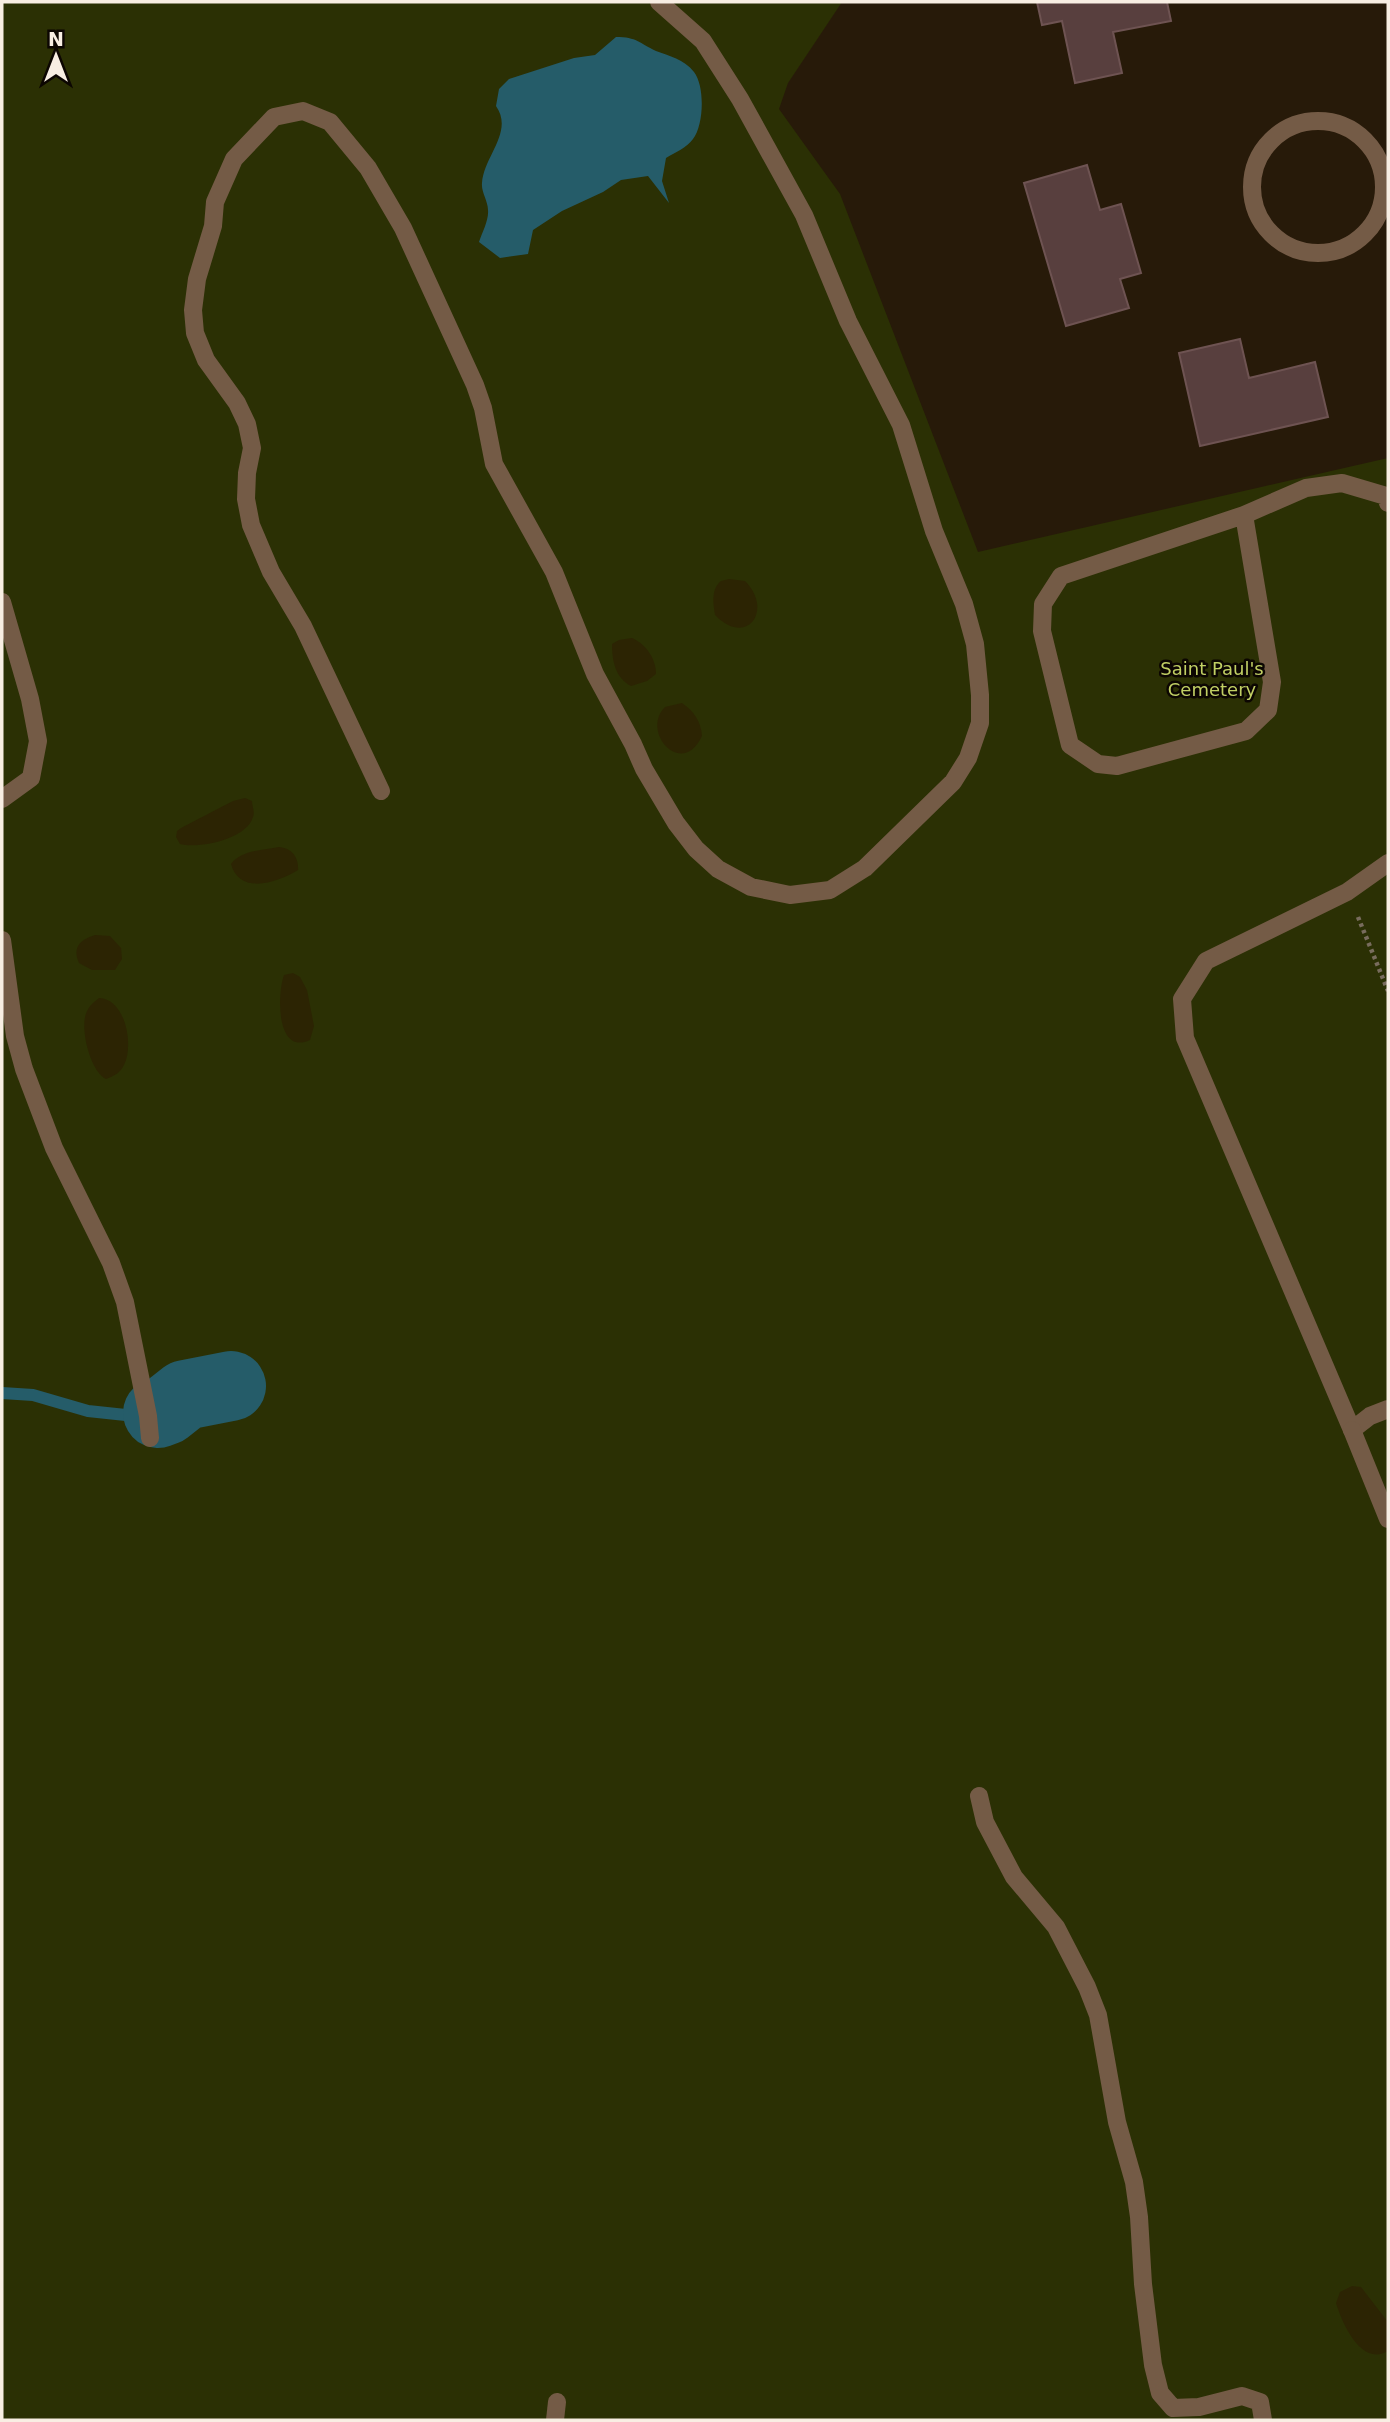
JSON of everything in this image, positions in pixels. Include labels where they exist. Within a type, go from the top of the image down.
[{"type":"street","points":[[381,791],[303,626],[271,572],[251,525],[246,499],[252,448],[247,424],[231,395],[206,360],[195,334],[193,310],[197,279],[213,226],[215,202],[234,159],[274,117],[303,111],[331,122],[380,185],[387,202],[404,228],[475,386],[483,408],[494,464],[554,572],[595,674],[634,744],[644,769],[676,823],[696,849],[718,869],[751,887],[790,895],[830,890],[865,868],[906,830],[953,782],[968,758],[980,723],[975,643],[964,604],[933,531],[901,425],[848,321],[804,215],[740,99],[703,41],[659,2]]},
{"type":"street","points":[[1304,122],[1335,122],[1362,136],[1384,159],[1383,202],[1375,220],[1362,237],[1345,247],[1325,253],[1304,251],[1285,244],[1269,231],[1257,214],[1252,194],[1253,174],[1258,159],[1277,135],[1290,127],[1304,122]]},
{"type":"street","points":[[1244,514],[1272,682],[1268,710],[1246,731],[1117,766],[1098,764],[1070,745],[1042,631],[1043,604],[1061,576],[1244,514],[1306,488],[1342,483],[1386,496],[1388,503]]},
{"type":"street","points":[[2,603],[30,699],[38,741],[31,778],[2,799]]},
{"type":"street","points":[[1388,863],[1347,892],[1206,961],[1182,999],[1185,1038],[1388,1519]]},
{"type":"street","points":[[2,940],[15,1036],[24,1069],[54,1148],[111,1263],[125,1301],[150,1438]]},
{"type":"street","points":[[1352,1430],[1370,1416],[1388,1409]]},
{"type":"street","points":[[979,1796],[985,1822],[1014,1877],[1056,1927],[1087,1987],[1098,2015],[1117,2122],[1134,2182],[1149,2335],[1160,2393],[1173,2408],[1199,2407],[1242,2396],[1260,2403],[1263,2420]]},
{"type":"street","points":[[555,2420],[557,2402]]},
{"type":"path","points":[[1347,892],[1388,991]]},
{"type":"green space","name":"Saint Paul's Cemetery","points":[[2,2],[842,2],[788,83],[779,109],[840,194],[978,552],[1388,458],[1388,2420],[2,2420]]},
{"type":"sand","points":[[721,581],[745,581],[757,603],[757,613],[753,621],[746,626],[737,628],[715,615],[714,592]]},
{"type":"sand","points":[[632,638],[642,644],[649,653],[656,674],[647,681],[631,686],[621,678],[616,668],[612,644]]},
{"type":"sand","points":[[682,703],[696,717],[702,736],[694,748],[684,753],[667,747],[657,728],[665,707]]},
{"type":"sand","points":[[245,798],[252,801],[254,815],[242,831],[221,841],[199,845],[180,844],[176,837],[181,828],[233,801]]},
{"type":"sand","points":[[279,847],[294,854],[298,870],[280,879],[260,884],[251,883],[242,880],[231,864],[235,859],[253,851]]},
{"type":"sand","points":[[95,935],[110,936],[121,948],[122,959],[115,970],[92,970],[79,963],[77,948],[85,939]]},
{"type":"sand","points":[[293,973],[300,977],[307,990],[314,1026],[310,1040],[299,1043],[291,1039],[285,1031],[280,1008],[284,975]]},
{"type":"sand","points":[[99,998],[116,1006],[128,1036],[124,1065],[116,1074],[106,1079],[91,1058],[84,1027],[87,1011]]},
{"type":"sand","points":[[1352,2286],[1361,2287],[1388,2322],[1388,2351],[1369,2353],[1361,2348],[1348,2331],[1336,2303],[1340,2292]]},
{"type":"water","points":[[616,37],[633,39],[681,61],[698,78],[702,106],[697,133],[681,150],[666,158],[662,181],[669,203],[648,176],[621,180],[603,192],[562,211],[533,230],[528,254],[500,258],[479,242],[488,214],[482,186],[484,173],[502,125],[496,106],[499,89],[509,79],[574,58],[595,55]]},
{"type":"building","points":[[1037,2],[1167,2],[1171,21],[1113,32],[1122,73],[1075,83],[1062,21],[1042,25]]},
{"type":"building","points":[[1087,165],[1100,210],[1121,204],[1141,273],[1120,279],[1129,308],[1066,326],[1024,183]]},
{"type":"building","points":[[1240,339],[1249,378],[1315,362],[1328,417],[1200,446],[1179,353]]},
{"type":"waterway","points":[[158,1413],[185,1395],[231,1386]]},
{"type":"waterway","points":[[2,1393],[33,1395],[88,1411],[135,1416]]}]
